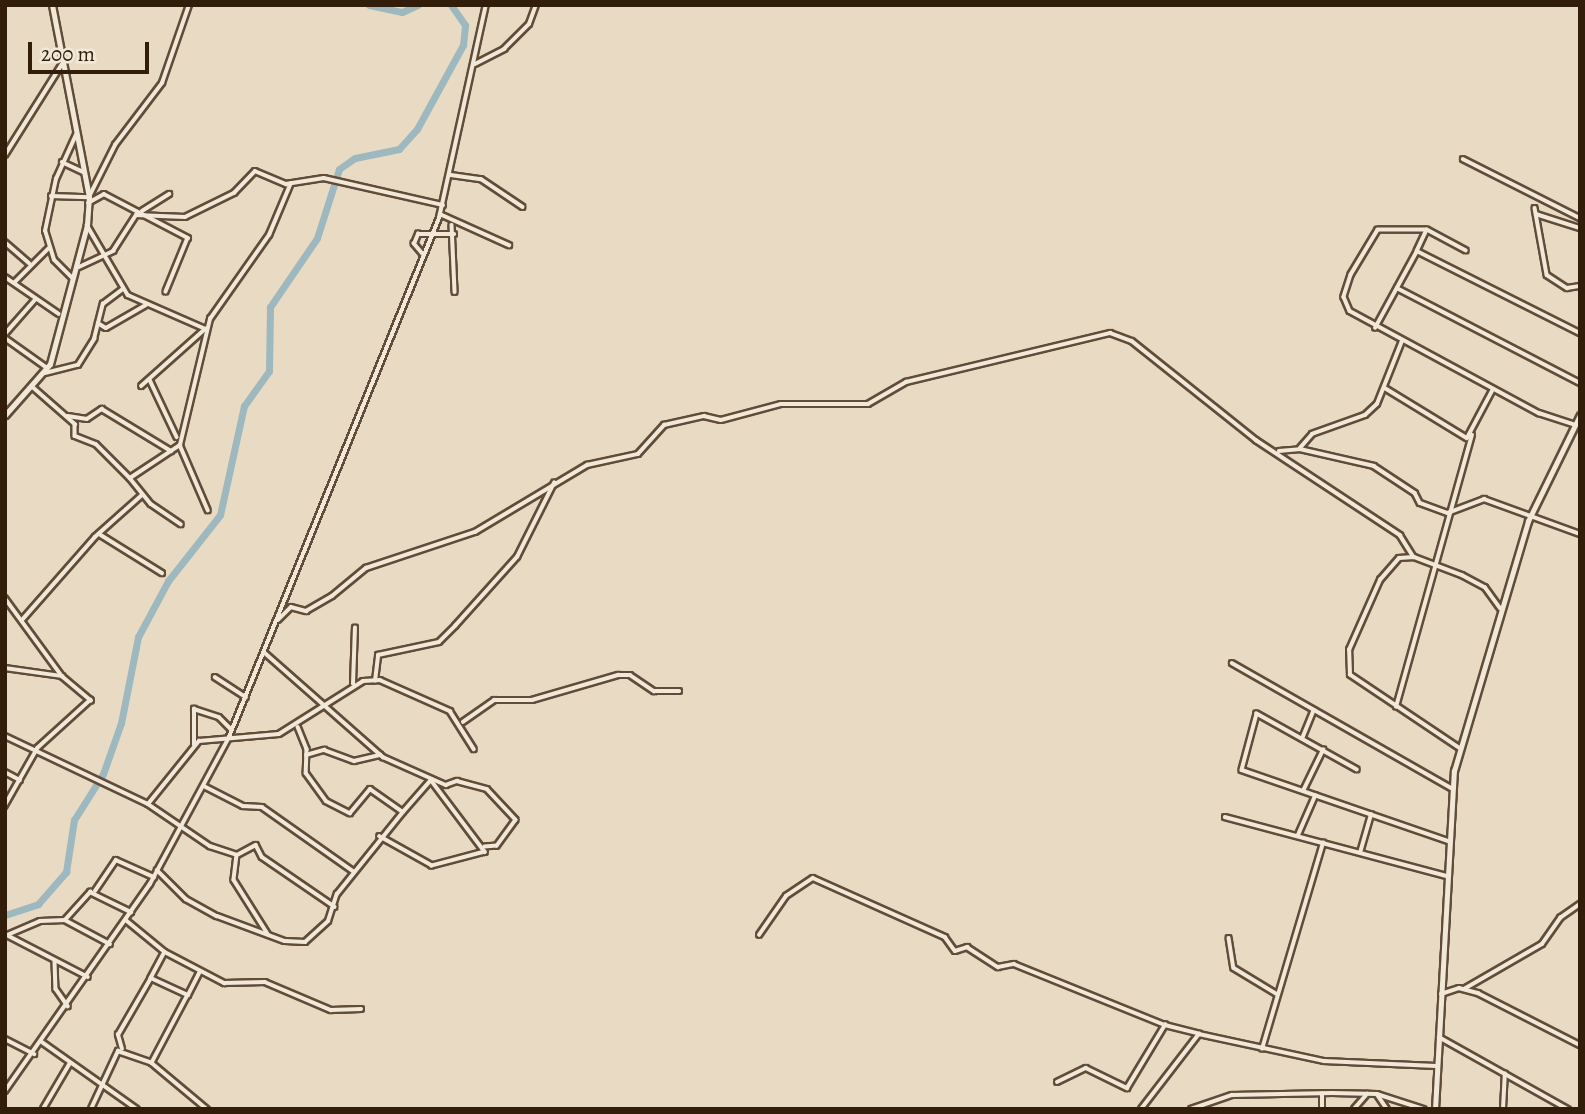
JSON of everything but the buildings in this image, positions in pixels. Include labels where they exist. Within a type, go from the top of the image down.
[{"type":"main road","points":[[5,415],[34,388],[47,371],[59,314],[75,281],[87,225],[88,200],[52,5]]},
{"type":"main road","points":[[1435,1109],[1451,789],[1459,748],[1500,608],[1534,513],[1580,415]]},
{"type":"street","points":[[88,200],[115,145],[162,83],[189,5]]},
{"type":"street","points":[[5,1091],[68,1006],[154,877],[229,737],[440,214],[451,175],[486,5]]},
{"type":"street","points":[[474,65],[504,49],[529,24],[536,5]]},
{"type":"street","points":[[5,155],[62,62]]},
{"type":"street","points":[[75,281],[49,248],[45,231],[51,197],[62,162],[76,135]]},
{"type":"street","points":[[1463,159],[1580,218]]},
{"type":"street","points":[[62,162],[83,172]]},
{"type":"street","points":[[141,212],[185,217],[234,193],[255,171],[291,183],[324,178],[443,205]]},
{"type":"street","points":[[451,175],[481,178],[523,207]]},
{"type":"street","points":[[142,386],[206,329],[270,235],[291,183]]},
{"type":"street","points":[[51,197],[88,200],[104,194],[188,238],[166,292]]},
{"type":"street","points":[[79,267],[106,256],[141,212],[169,194]]},
{"type":"street","points":[[1580,228],[1536,211],[1547,275],[1567,288],[1580,286]]},
{"type":"street","points":[[440,214],[451,223],[509,245]]},
{"type":"street","points":[[451,223],[454,234],[455,292]]},
{"type":"street","points":[[87,225],[123,289],[146,305],[206,329]]},
{"type":"street","points":[[1466,251],[1427,230],[1378,230],[1355,267],[1344,297],[1350,311],[1376,328],[1493,389],[1575,425]]},
{"type":"street","points":[[1376,328],[1427,230]]},
{"type":"street","points":[[424,256],[415,237],[454,234]]},
{"type":"street","points":[[5,242],[29,263]]},
{"type":"street","points":[[14,283],[29,263],[49,248]]},
{"type":"street","points":[[1417,251],[1580,333]]},
{"type":"street","points":[[5,277],[59,314]]},
{"type":"street","points":[[1397,288],[1580,383]]},
{"type":"street","points":[[35,300],[5,336],[47,371],[78,365],[98,323],[103,304],[123,289]]},
{"type":"street","points":[[98,323],[106,328],[146,305]]},
{"type":"street","points":[[177,437],[193,401],[206,329]]},
{"type":"street","points":[[278,620],[291,607],[306,611],[332,596],[366,568],[475,532],[587,465],[638,454],[664,425],[677,421],[721,420],[781,404],[868,404],[906,382],[1110,333],[1132,341],[1173,379],[1400,535],[1414,557],[1485,587],[1500,608]]},
{"type":"street","points":[[1300,449],[1339,421],[1365,415],[1385,388],[1402,341]]},
{"type":"street","points":[[150,380],[208,510]]},
{"type":"street","points":[[34,388],[75,424],[75,436],[96,444],[130,478],[142,495],[181,524]]},
{"type":"street","points":[[1385,388],[1427,418],[1472,435]]},
{"type":"street","points":[[1396,707],[1454,510],[1472,435],[1493,389]]},
{"type":"street","points":[[66,415],[87,419],[102,410],[171,451]]},
{"type":"street","points":[[130,478],[180,445]]},
{"type":"street","points":[[1279,451],[1300,449],[1374,466],[1424,506],[1454,510],[1484,499],[1534,513],[1580,534]]},
{"type":"street","points":[[375,681],[378,655],[439,642],[517,557],[554,483]]},
{"type":"street","points":[[23,619],[142,495]]},
{"type":"street","points":[[101,535],[162,573]]},
{"type":"street","points":[[1414,557],[1388,566],[1347,659],[1350,675],[1459,748]]},
{"type":"street","points":[[5,598],[23,619],[62,677],[91,700],[37,748],[5,806]]},
{"type":"street","points":[[353,684],[355,628]]},
{"type":"street","points":[[264,652],[380,755],[431,780],[487,789],[516,820],[497,846],[485,847]]},
{"type":"street","points":[[1232,663],[1451,789]]},
{"type":"street","points":[[5,668],[62,677]]},
{"type":"street","points":[[462,723],[494,699],[532,700],[618,676],[630,675],[654,691],[679,691]]},
{"type":"street","points":[[215,677],[246,697]]},
{"type":"street","points":[[148,804],[194,746],[229,737],[270,737],[298,727],[353,684],[375,681],[450,711],[462,723],[474,749]]},
{"type":"street","points":[[194,746],[194,709],[219,716],[232,730]]},
{"type":"street","points":[[1302,739],[1314,710]]},
{"type":"street","points":[[1357,770],[1257,715],[1242,770],[1448,841]]},
{"type":"street","points":[[298,727],[311,786],[326,801],[350,813],[370,789],[403,812]]},
{"type":"street","points":[[5,736],[87,772],[148,804],[180,827],[237,855]]},
{"type":"street","points":[[306,755],[324,750],[354,761],[380,755]]},
{"type":"street","points":[[1303,791],[1324,750]]},
{"type":"street","points":[[5,772],[20,780]]},
{"type":"street","points":[[158,870],[197,906],[269,936],[315,938],[335,907],[353,871],[380,836],[431,780]]},
{"type":"street","points":[[380,836],[432,866],[485,852],[485,847],[431,780]]},
{"type":"street","points":[[204,786],[243,806],[262,807],[353,871]]},
{"type":"street","points":[[1298,836],[1315,796]]},
{"type":"street","points":[[1360,853],[1371,815]]},
{"type":"street","points":[[1225,817],[1447,876]]},
{"type":"street","points":[[1262,1049],[1323,843]]},
{"type":"street","points":[[237,855],[256,845],[261,857],[335,907]]},
{"type":"street","points":[[237,855],[234,880],[269,936]]},
{"type":"street","points":[[65,920],[95,891],[116,860],[154,877]]},
{"type":"street","points":[[759,935],[786,896],[813,878],[945,937],[955,951],[967,947],[998,967],[1014,964],[1165,1025],[1324,1061],[1438,1066]]},
{"type":"street","points":[[95,891],[131,912]]},
{"type":"street","points":[[1441,994],[1464,989],[1542,944],[1560,918],[1580,904]]},
{"type":"street","points":[[6,936],[40,921],[65,920],[110,944]]},
{"type":"street","points":[[126,920],[165,952],[200,973],[236,985],[265,982],[331,1010],[361,1009]]},
{"type":"street","points":[[6,936],[88,977]]},
{"type":"street","points":[[1229,938],[1234,968],[1277,994]]},
{"type":"street","points":[[91,1109],[101,1085],[122,1049],[118,1035],[165,952]]},
{"type":"street","points":[[55,962],[56,989],[68,1006]]},
{"type":"street","points":[[152,1063],[200,973]]},
{"type":"street","points":[[150,978],[188,995]]},
{"type":"street","points":[[1464,989],[1580,1045]]},
{"type":"street","points":[[1057,1082],[1086,1068],[1127,1088],[1165,1025]]},
{"type":"street","points":[[1141,1109],[1199,1034]]},
{"type":"street","points":[[1439,1037],[1568,1109]]},
{"type":"street","points":[[5,1039],[34,1054]]},
{"type":"street","points":[[42,1042],[136,1109]]},
{"type":"street","points":[[122,1049],[152,1063],[204,1108]]},
{"type":"street","points":[[43,1109],[70,1063]]},
{"type":"street","points":[[1503,1109],[1505,1074]]},
{"type":"street","points":[[1322,1094],[1322,1109]]},
{"type":"street","points":[[1191,1109],[1232,1095],[1322,1094],[1377,1094],[1424,1109]]},
{"type":"street","points":[[1354,1109],[1367,1094]]},
{"type":"street","points":[[1377,1094],[1387,1109]]},
{"type":"waterway","points":[[369,5],[402,12],[418,5]]},
{"type":"waterway","points":[[5,915],[38,904],[66,872],[74,820],[103,774],[121,723],[138,637],[168,581],[220,515],[244,406],[269,371],[270,307],[317,238],[339,169],[355,158],[399,149],[417,129],[463,45],[465,25],[451,5]]}]
